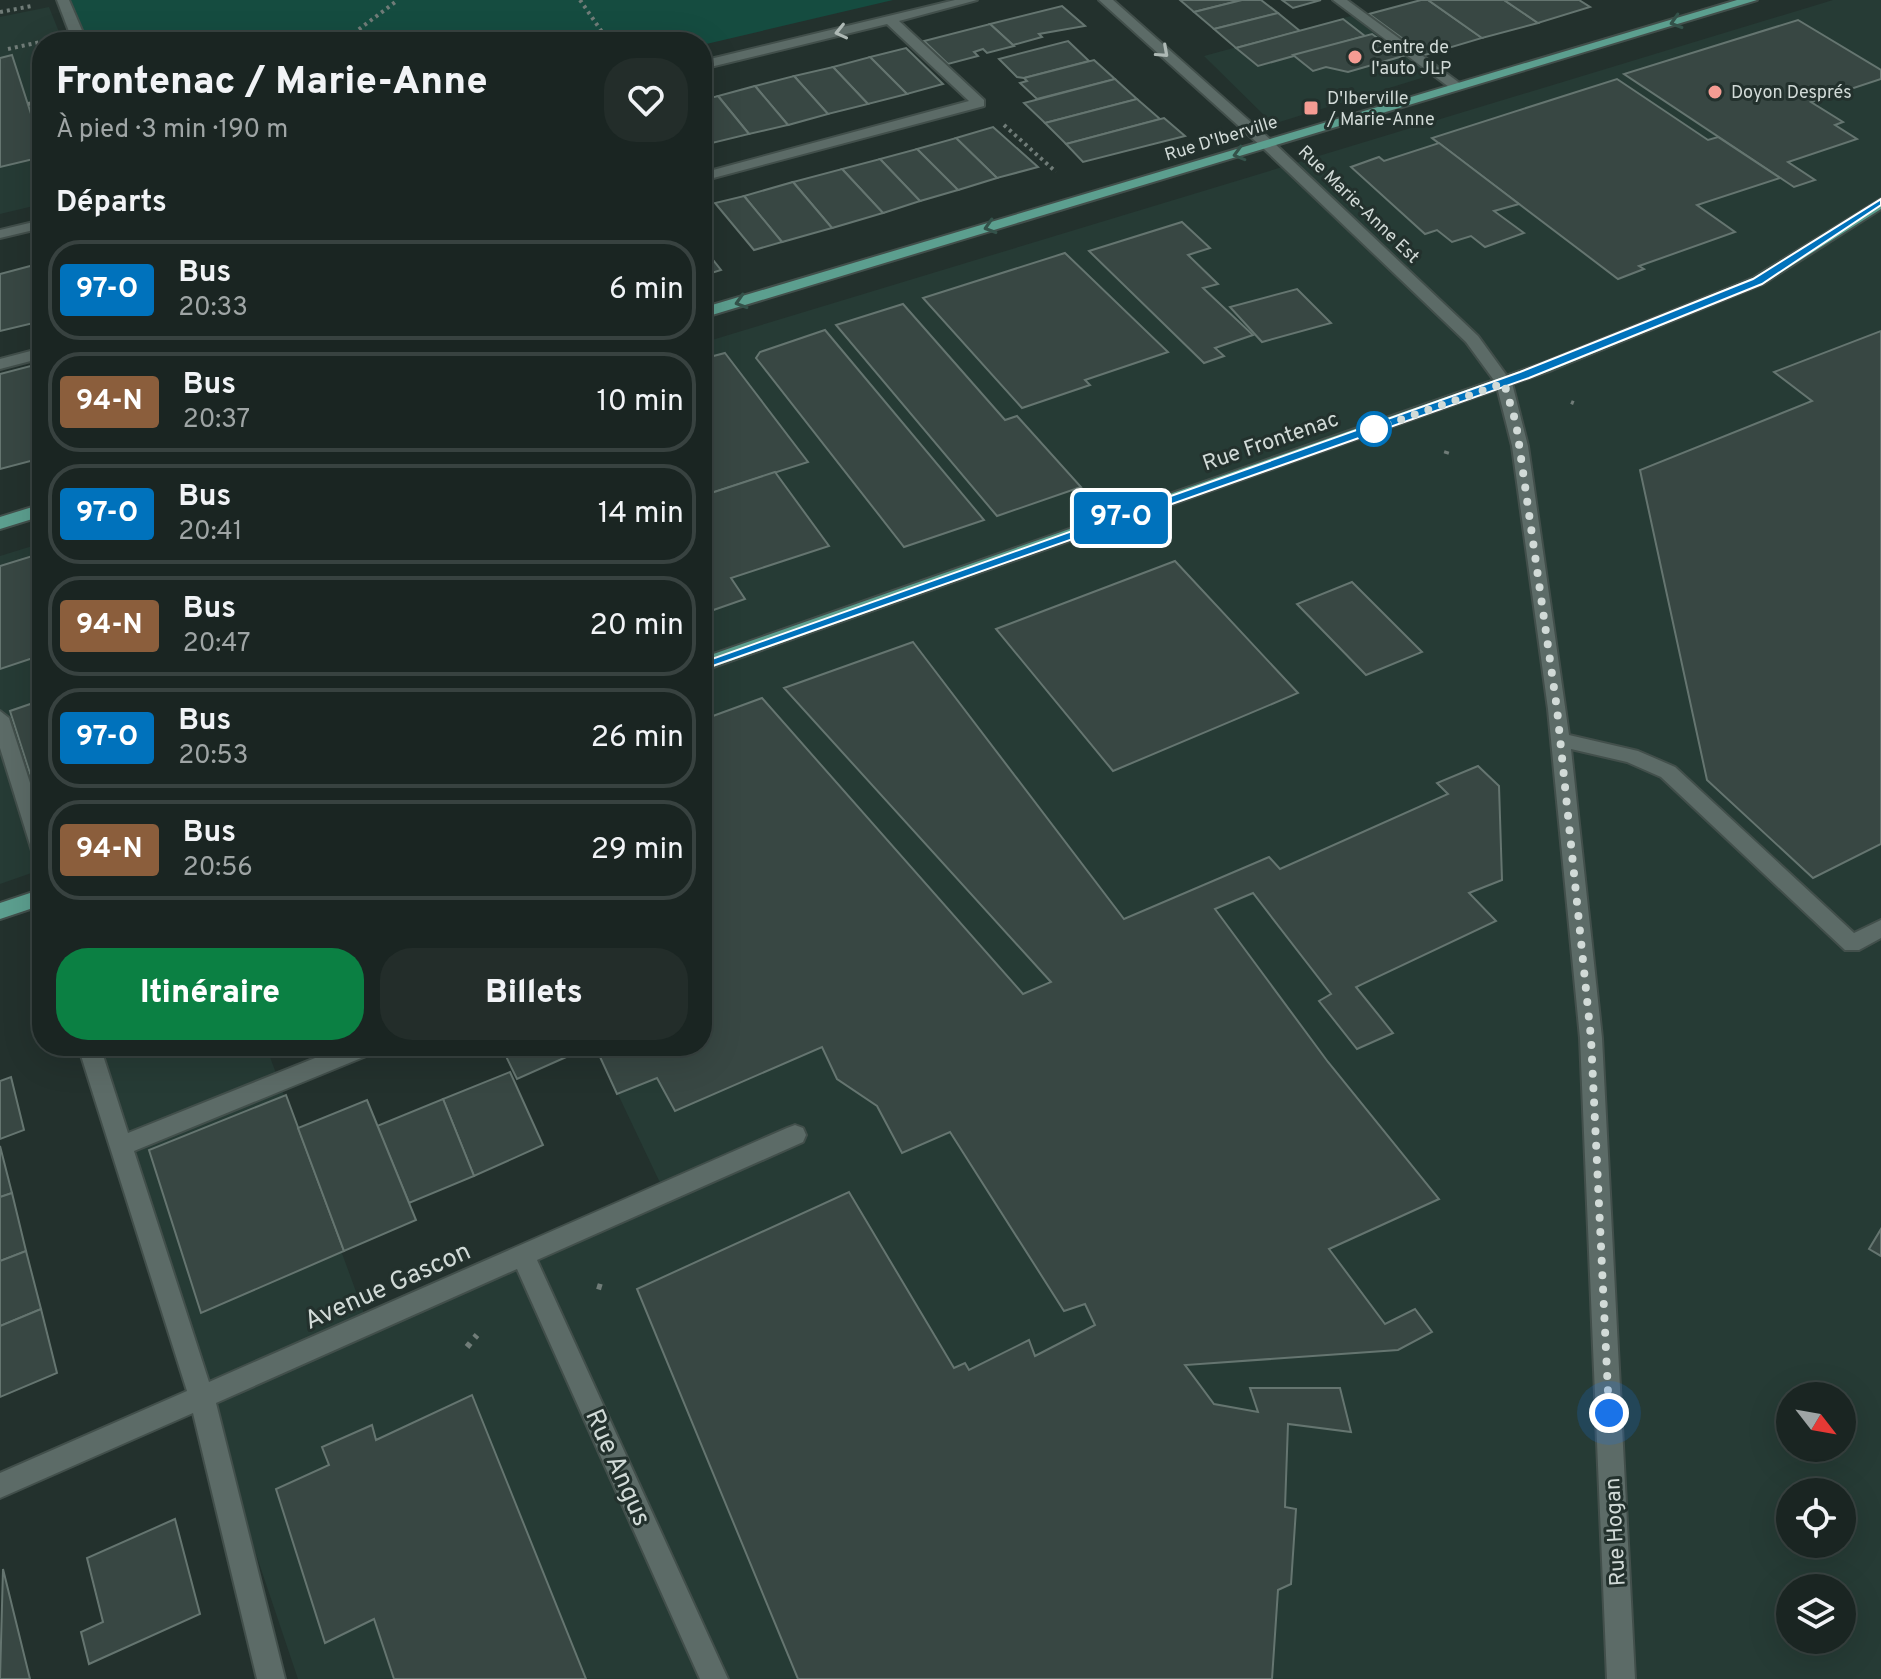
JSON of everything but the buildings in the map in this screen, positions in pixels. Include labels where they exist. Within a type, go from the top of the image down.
[{"type":"main road","name":"Rue D'Iberville","points":[[712,310],[1751,0]]},
{"type":"main road","name":"Rue Frontenac","points":[[712,661],[1504,383],[1758,281],[1881,203]]},
{"type":"main road","points":[[0,523],[32,513]]},
{"type":"main road","points":[[0,911],[32,900]]},
{"type":"street","points":[[63,0],[76,32]]},
{"type":"street","points":[[712,63],[971,0]]},
{"type":"street","name":"Rue Marie-Anne Est","points":[[1105,0],[1268,145],[1472,339],[1504,383]]},
{"type":"street","points":[[1346,1],[1458,87]]},
{"type":"street","points":[[890,20],[979,103]]},
{"type":"street","points":[[712,174],[979,103]]},
{"type":"street","points":[[0,234],[32,226]]},
{"type":"street","points":[[0,364],[32,356]]},
{"type":"street","name":"Rue Hogan","points":[[1504,383],[1520,446],[1561,740],[1591,1038],[1621,1679]]},
{"type":"street","points":[[0,718],[32,819]]},
{"type":"street","points":[[1561,740],[1631,756],[1668,772],[1852,944],[1881,928]]},
{"type":"street","points":[[92,1056],[202,1398],[271,1679]]},
{"type":"street","points":[[119,1147],[343,1056]]},
{"type":"street","name":"Avenue Gascon","points":[[0,1486],[795,1135]]},
{"type":"street","name":"Rue Angus","points":[[523,1256],[714,1679]]},
{"type":"path","points":[[355,32],[398,0]]},
{"type":"path","points":[[580,0],[602,32]]},
{"type":"path","points":[[28,104],[32,103]]},
{"type":"path","points":[[979,103],[1063,177]]},
{"type":"path","points":[[597,1286],[607,1289]]},
{"type":"path","points":[[467,1347],[477,1335]]},
{"type":"shaded area","points":[[1833,0],[1881,0],[1881,1679],[298,1679],[119,1147],[85,1056],[270,1056],[369,1327],[663,1189],[600,1056],[712,1056],[712,340]]},
{"type":"shaded area","points":[[49,7],[59,32],[32,32],[32,206],[0,214],[0,17]]},
{"type":"shaded area","points":[[1362,13],[1444,71],[1273,124],[1204,56]]},
{"type":"shaded area","points":[[32,546],[32,873],[0,884],[0,556]]},
{"type":"green space","points":[[63,0],[893,0],[712,43],[712,32],[77,32]]},
{"type":"bus line","name":"97-O","points":[[712,661],[1525,375],[1758,281],[1881,203]]},
{"type":"place","name":"Centre de l'auto JLP","points":[[1355,57]]},
{"type":"place","name":"Doyon Després","points":[[1715,92]]},
{"type":"place","name":"D'Iberville / Marie-Anne","points":[[1311,108]]},
{"type":"route","points":[[1374,429],[1504,383],[1516,423],[1557,709],[1591,1038],[1609,1413]]}]
